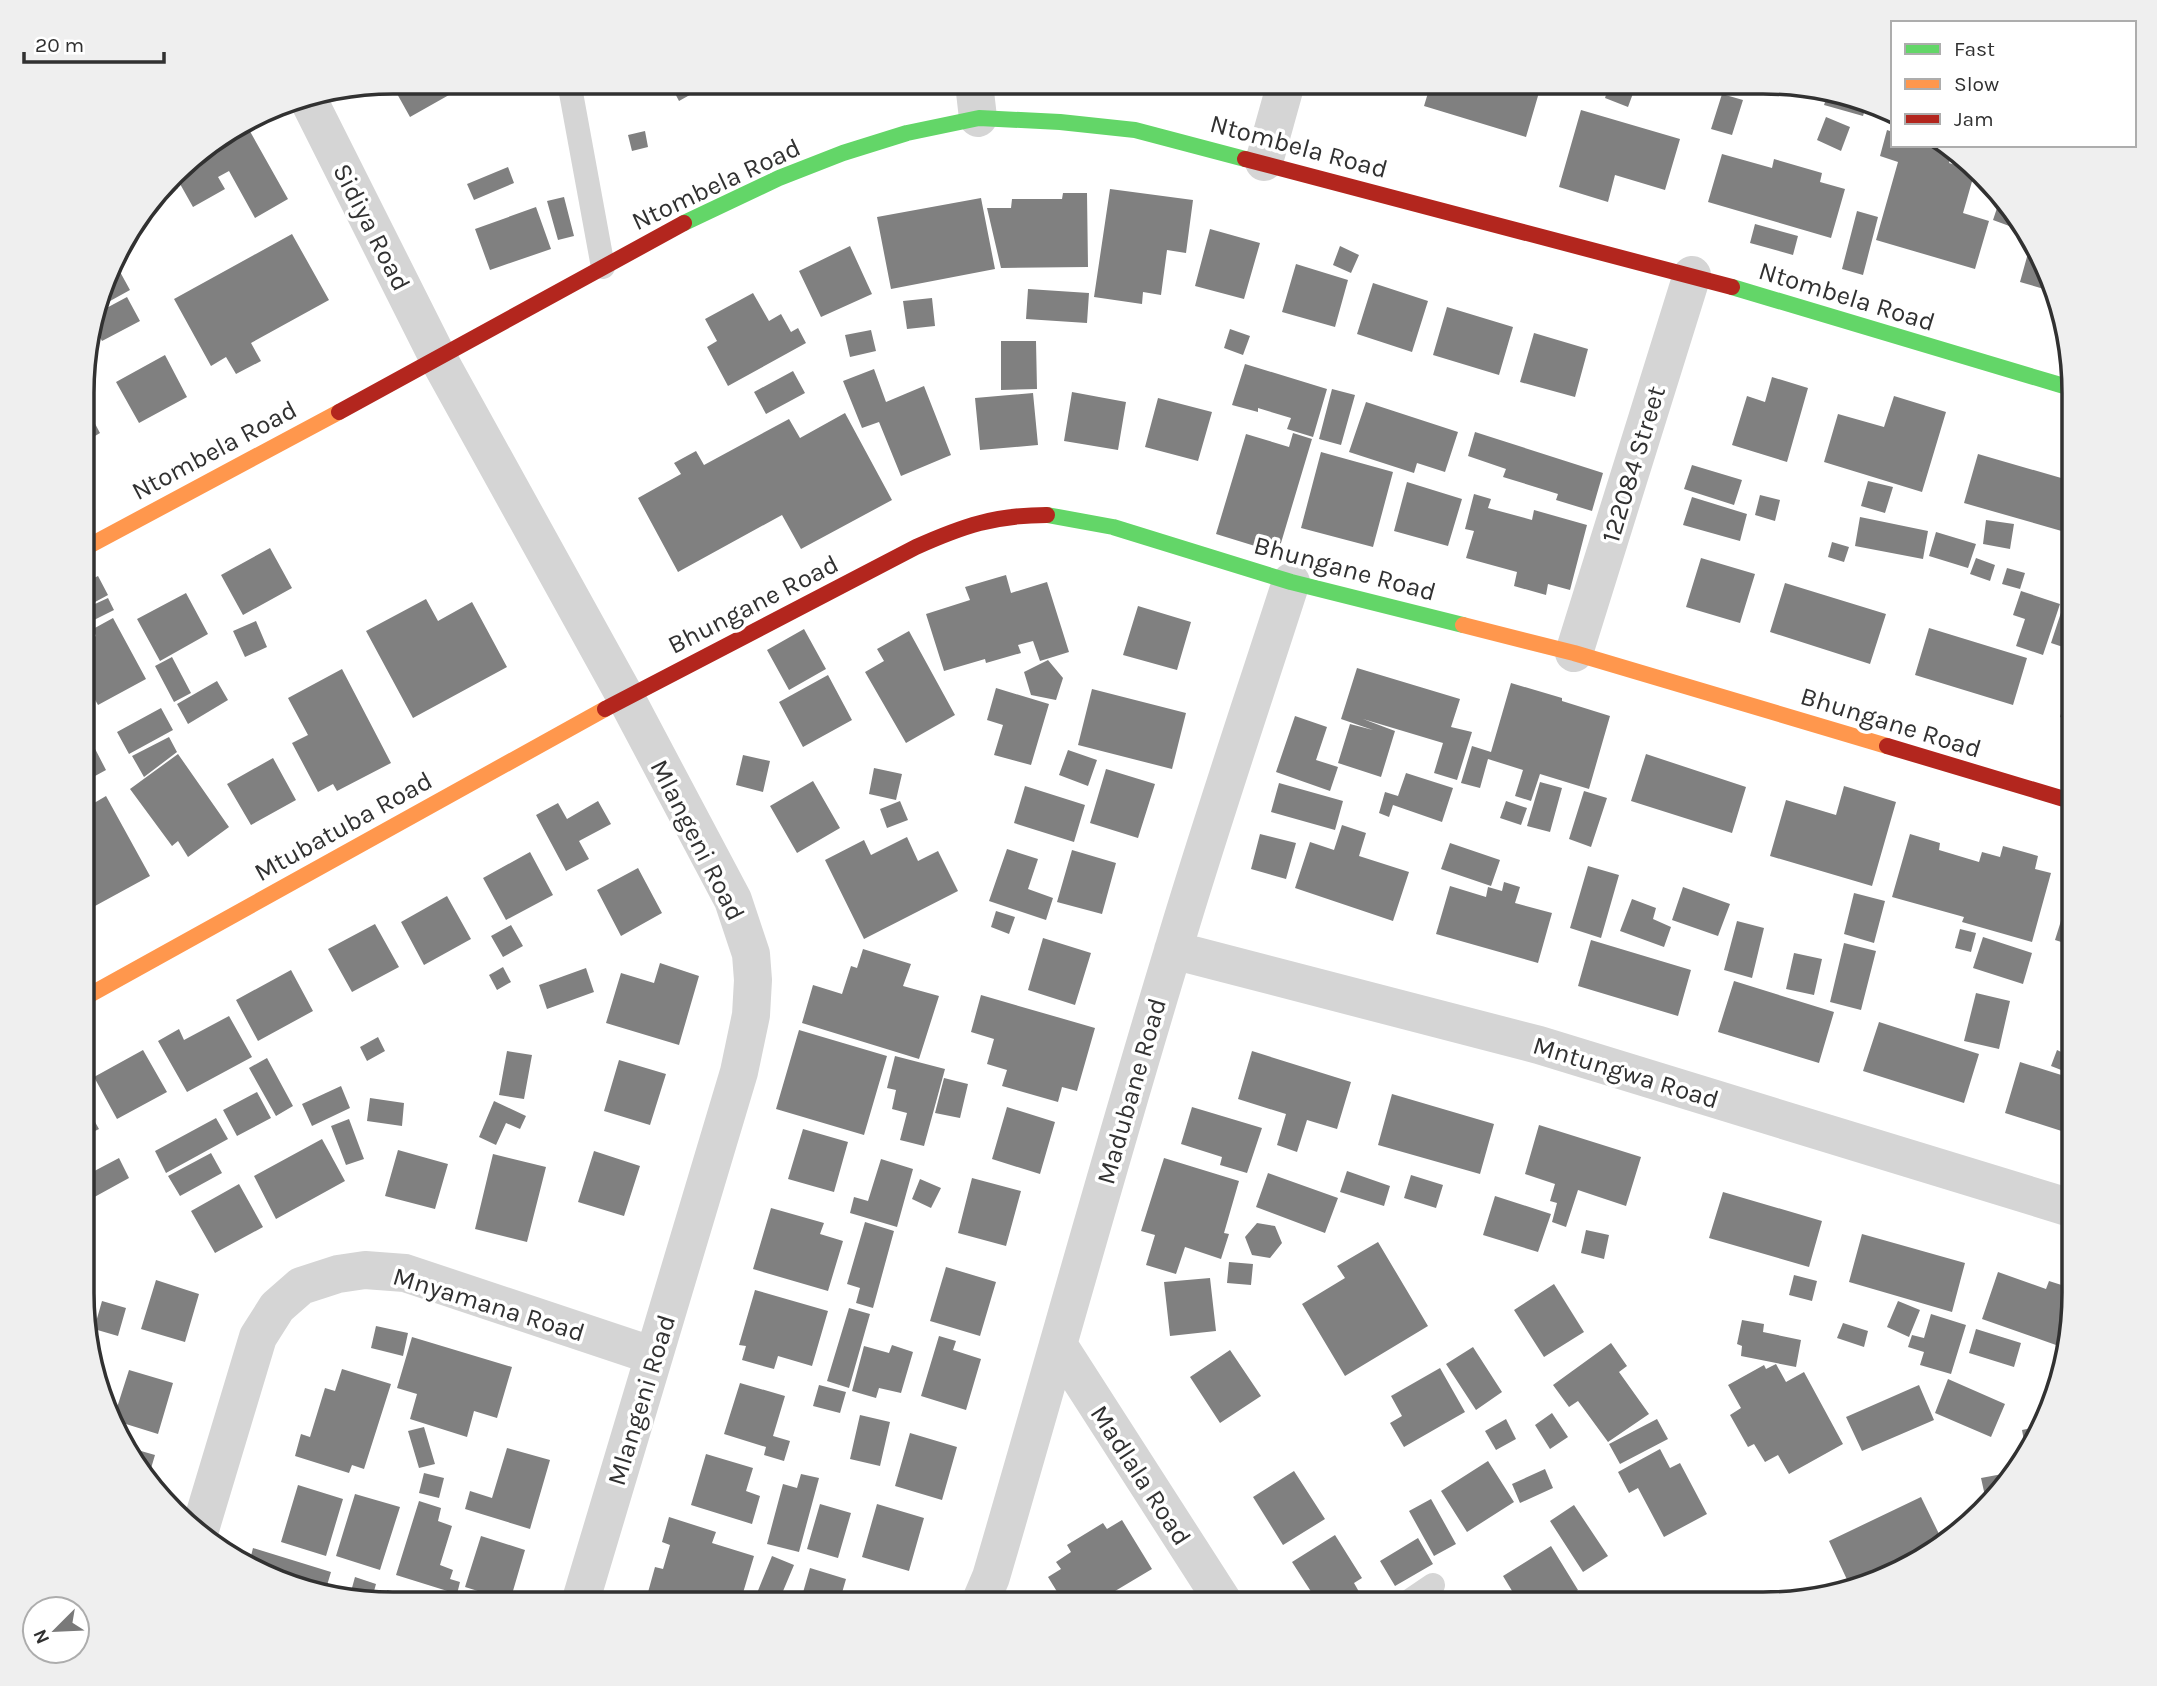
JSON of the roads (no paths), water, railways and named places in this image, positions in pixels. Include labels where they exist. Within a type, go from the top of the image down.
[{"type":"street","points":[[1264,162],[1283,94]]},
{"type":"street","name":"Ntombela Road","points":[[94,543],[733,198],[808,166],[897,135],[976,101],[1052,121],[1136,130],[1264,162],[1692,275],[2062,385]]},
{"type":"street","name":"Sidiya Road","points":[[312,106],[438,358]]},
{"type":"street","name":"122084 Street","points":[[1574,653],[1692,275]]},
{"type":"street","name":"Mlangeni Road","points":[[438,358],[626,698],[733,900],[751,954],[751,1015],[739,1072],[583,1592]]},
{"type":"street","name":"Bhungane Road","points":[[626,698],[916,547],[959,528],[1012,516],[1053,516],[1113,527],[1291,582],[1574,653],[2062,798]]},
{"type":"street","name":"Madubane Road","points":[[985,1592],[1173,950],[1291,582]]},
{"type":"street","name":"Mtubatuba Road","points":[[94,992],[626,698]]},
{"type":"street","name":"Mntungwa Road","points":[[1173,950],[1539,1045],[2062,1205]]},
{"type":"street","name":"Mnyamana Road","points":[[202,1522],[258,1337],[277,1307],[301,1286],[338,1274],[365,1270],[405,1273],[654,1356]]},
{"type":"street","name":"Madlala Road","points":[[1059,1346],[1216,1592]]},
{"type":"lane","points":[[571,94],[603,267]]},
{"type":"lane","points":[[1423,1592],[1433,1585]]}]
